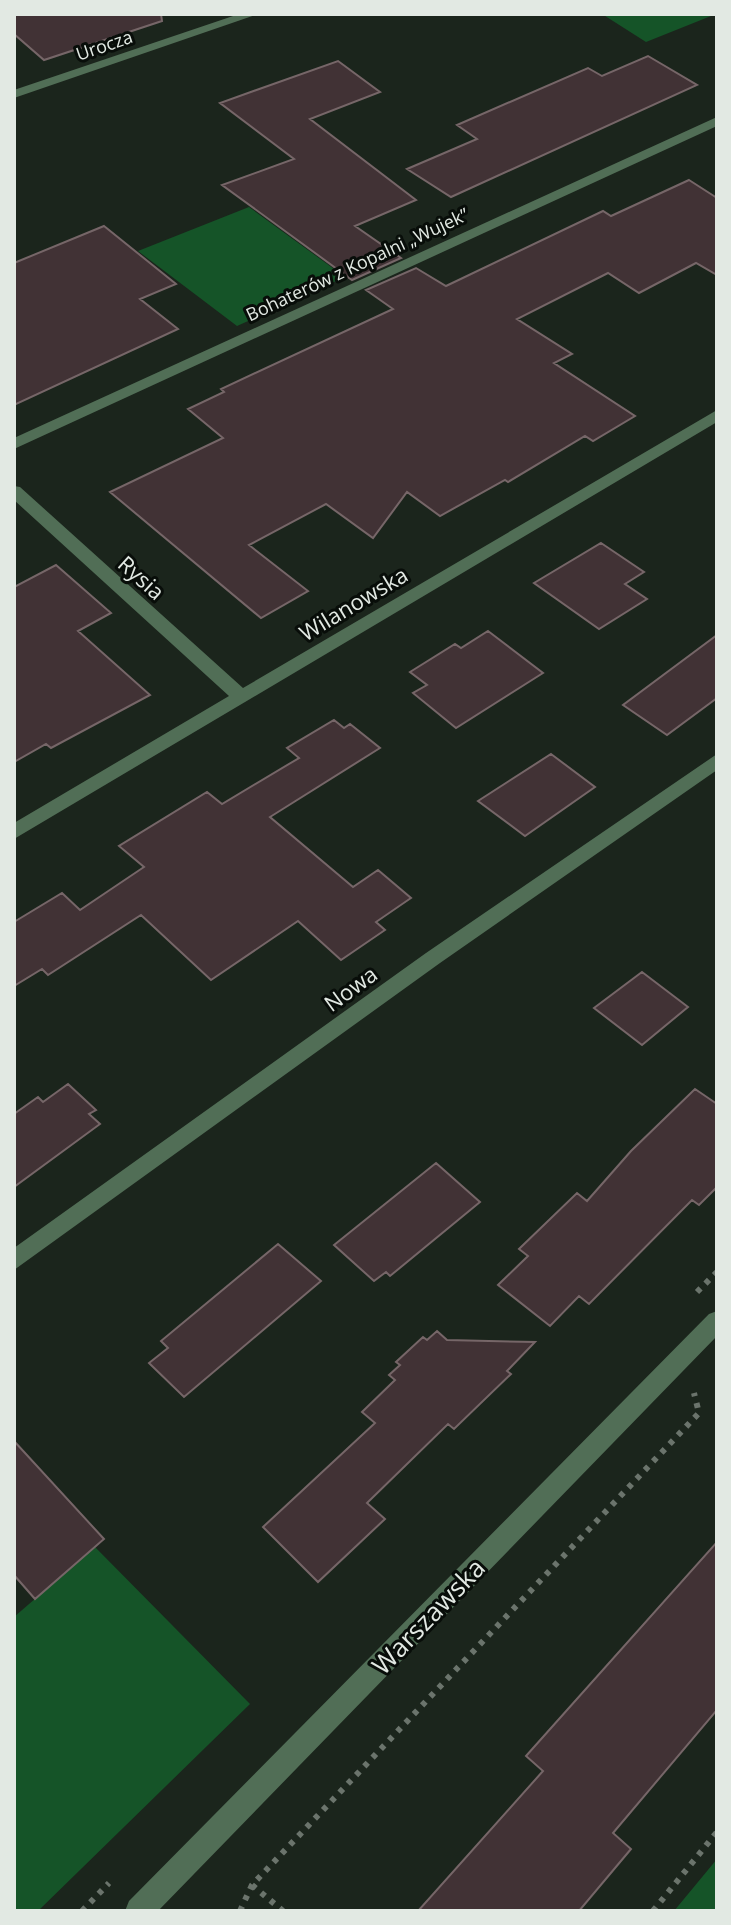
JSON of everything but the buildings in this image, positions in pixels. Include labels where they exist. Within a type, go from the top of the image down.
[{"type":"street","name":"Urocza","points":[[14,94],[252,14]]},
{"type":"street","name":"Bohaterów z Kopalni „Wujek”","points":[[14,444],[717,121]]},
{"type":"street","name":"Wilanowska","points":[[14,832],[717,415]]},
{"type":"street","name":"Rysia","points":[[14,491],[241,697]]},
{"type":"street","name":"Nowa","points":[[14,1260],[433,958],[717,761]]},
{"type":"street","name":"Warszawska","points":[[139,1911],[717,1321]]},
{"type":"path","points":[[240,1911],[252,1885],[699,1413],[693,1391],[701,1383]]},
{"type":"path","points":[[653,1911],[717,1832]]},
{"type":"path","points":[[252,1885],[283,1911]]},
{"type":"green space","points":[[602,14],[716,14],[646,42]]},
{"type":"green space","points":[[249,207],[345,277],[237,326],[138,251]]},
{"type":"green space","points":[[95,1547],[250,1704],[38,1911],[14,1911],[14,1617]]},
{"type":"green space","points":[[717,1859],[717,1911],[674,1911]]}]
